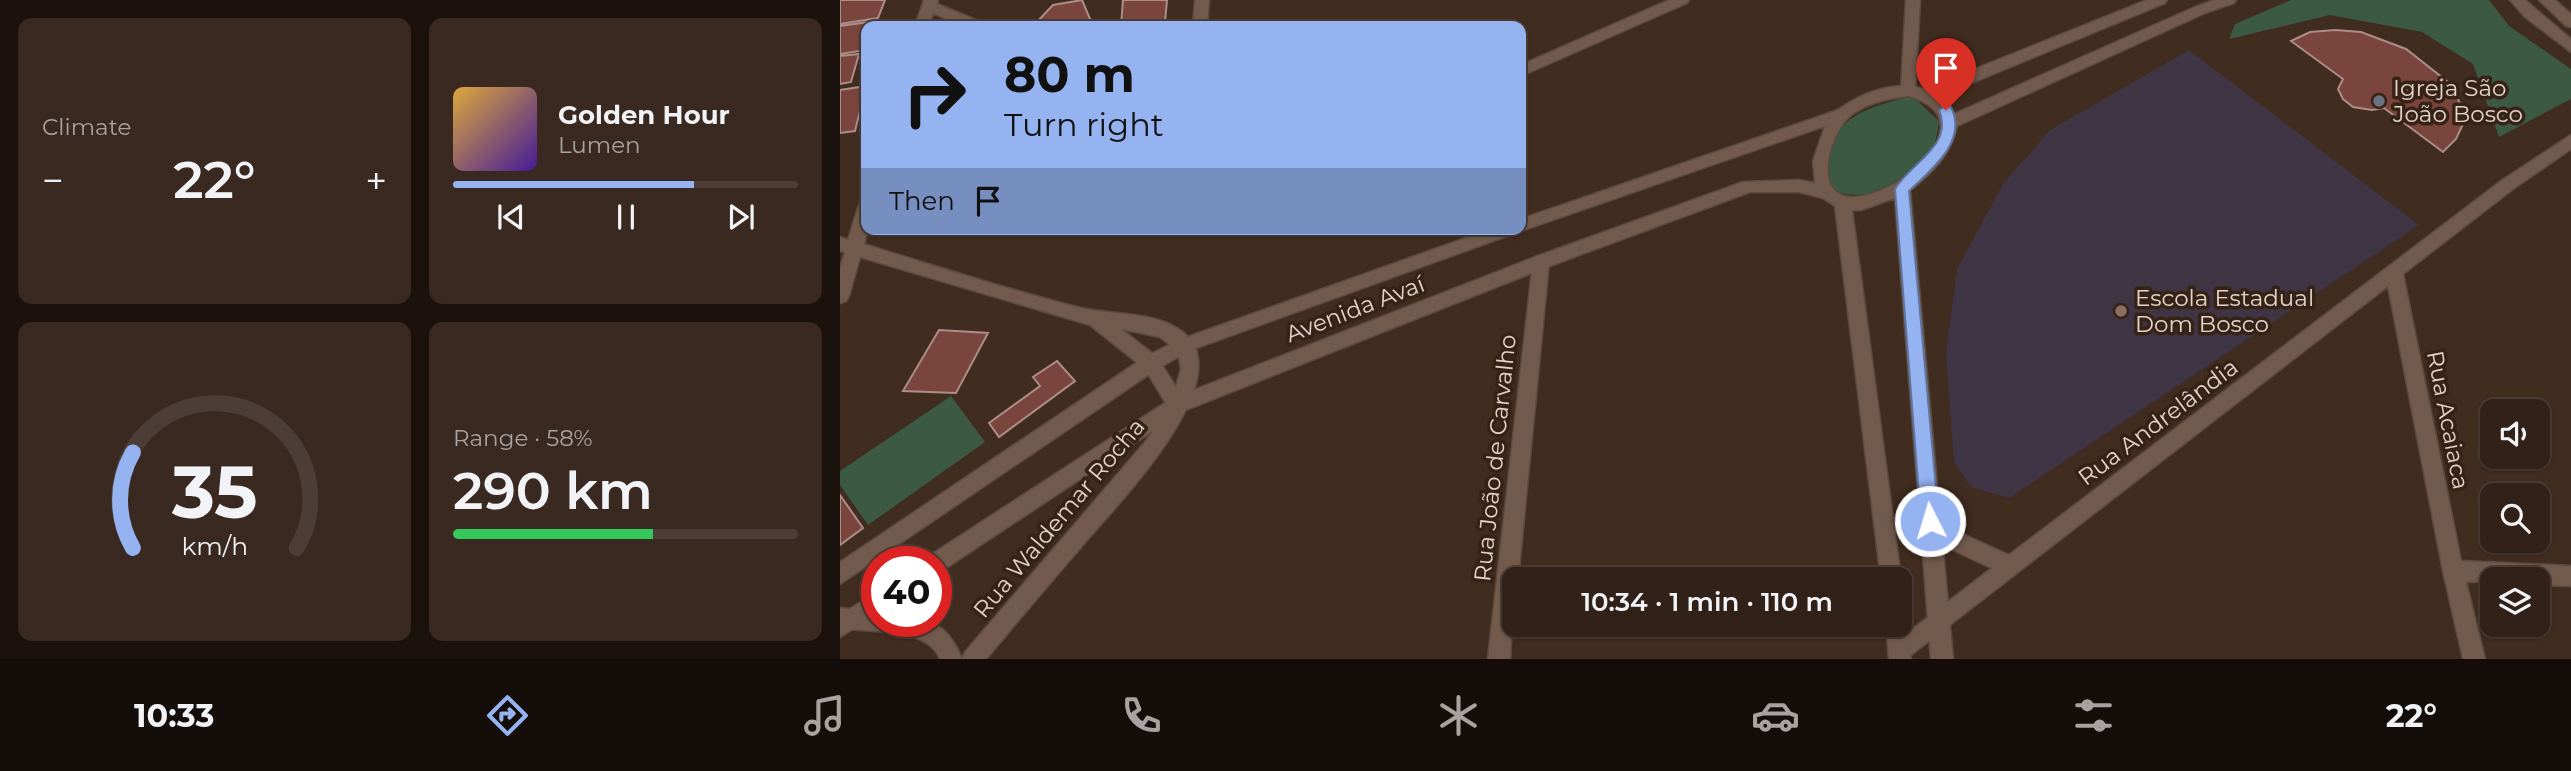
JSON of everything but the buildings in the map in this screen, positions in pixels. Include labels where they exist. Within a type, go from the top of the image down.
[{"type":"street","points":[[1200,21],[1202,0]]},
{"type":"street","points":[[1526,69],[1682,0]]},
{"type":"street","points":[[1908,90],[1913,0]]},
{"type":"street","points":[[1926,95],[2160,0]]},
{"type":"street","points":[[1951,122],[2200,10],[2229,0]]},
{"type":"street","points":[[2517,0],[2571,47]]},
{"type":"street","points":[[2546,0],[2571,22]]},
{"type":"street","points":[[924,21],[930,3],[965,21]]},
{"type":"street","points":[[1526,224],[1842,114],[1887,93],[1908,90],[1926,95],[1946,110],[1951,122],[1947,136],[1936,155],[1902,189],[1874,202],[1860,205],[1843,202],[1826,192],[1820,174],[1821,155],[1827,136],[1842,114]]},
{"type":"street","name":"Rua Andrelândia","points":[[1900,655],[1938,620],[2507,185],[2571,141]]},
{"type":"street","name":"Avenida Avaí","points":[[952,553],[1177,405],[1541,262],[1749,186],[1799,186],[1826,192]]},
{"type":"street","points":[[1902,189],[1942,659]]},
{"type":"street","points":[[1843,202],[1889,567]]},
{"type":"street","points":[[840,296],[847,246],[861,218]]},
{"type":"street","name":"Avenida Avaí","points":[[840,574],[1151,363],[1185,345],[1494,235]]},
{"type":"street","points":[[847,246],[1094,318],[1145,325],[1167,333],[1185,345]]},
{"type":"street","name":"Rua João de Carvalho","points":[[1499,659],[1541,262]]},
{"type":"street","name":"Rua Acaiaca","points":[[2394,272],[2453,571],[2474,659]]},
{"type":"street","points":[[1094,318],[1151,363],[1177,405]]},
{"type":"street","name":"Rua Waldemar Rocha","points":[[972,659],[1170,425],[1190,374],[1191,357],[1185,345]]},
{"type":"street","points":[[1930,521],[1960,543],[2010,566]]},
{"type":"street","points":[[2453,571],[2571,576]]},
{"type":"street","points":[[843,622],[861,611]]},
{"type":"street","points":[[843,622],[919,627],[940,638],[951,659]]},
{"type":"street","points":[[1898,637],[1900,655]]},
{"type":"shaded area","name":"Escola Estadual Dom Bosco","points":[[2189,50],[2419,225],[2009,498],[1971,487],[1954,462],[1946,353],[1957,269],[2003,184],[2050,130]]},
{"type":"green space","points":[[2291,0],[2489,0],[2509,26],[2571,69],[2571,99],[2499,137],[2473,64],[2422,32],[2330,15],[2229,39],[2235,24]]},
{"type":"green space","points":[[1912,96],[1939,121],[1928,160],[1918,174],[1890,191],[1853,195],[1832,192],[1829,169],[1831,150],[1836,135],[1845,123],[1873,107]]},
{"type":"green space","points":[[951,396],[985,442],[868,525],[840,485],[840,471]]},
{"type":"place","name":"Igreja São João Bosco","points":[[2379,101]]},
{"type":"place","name":"Escola Estadual Dom Bosco","points":[[2121,311]]},
{"type":"route","points":[[1930,521],[1902,189],[1918,176],[1936,155],[1947,136],[1951,122],[1946,110]]}]
